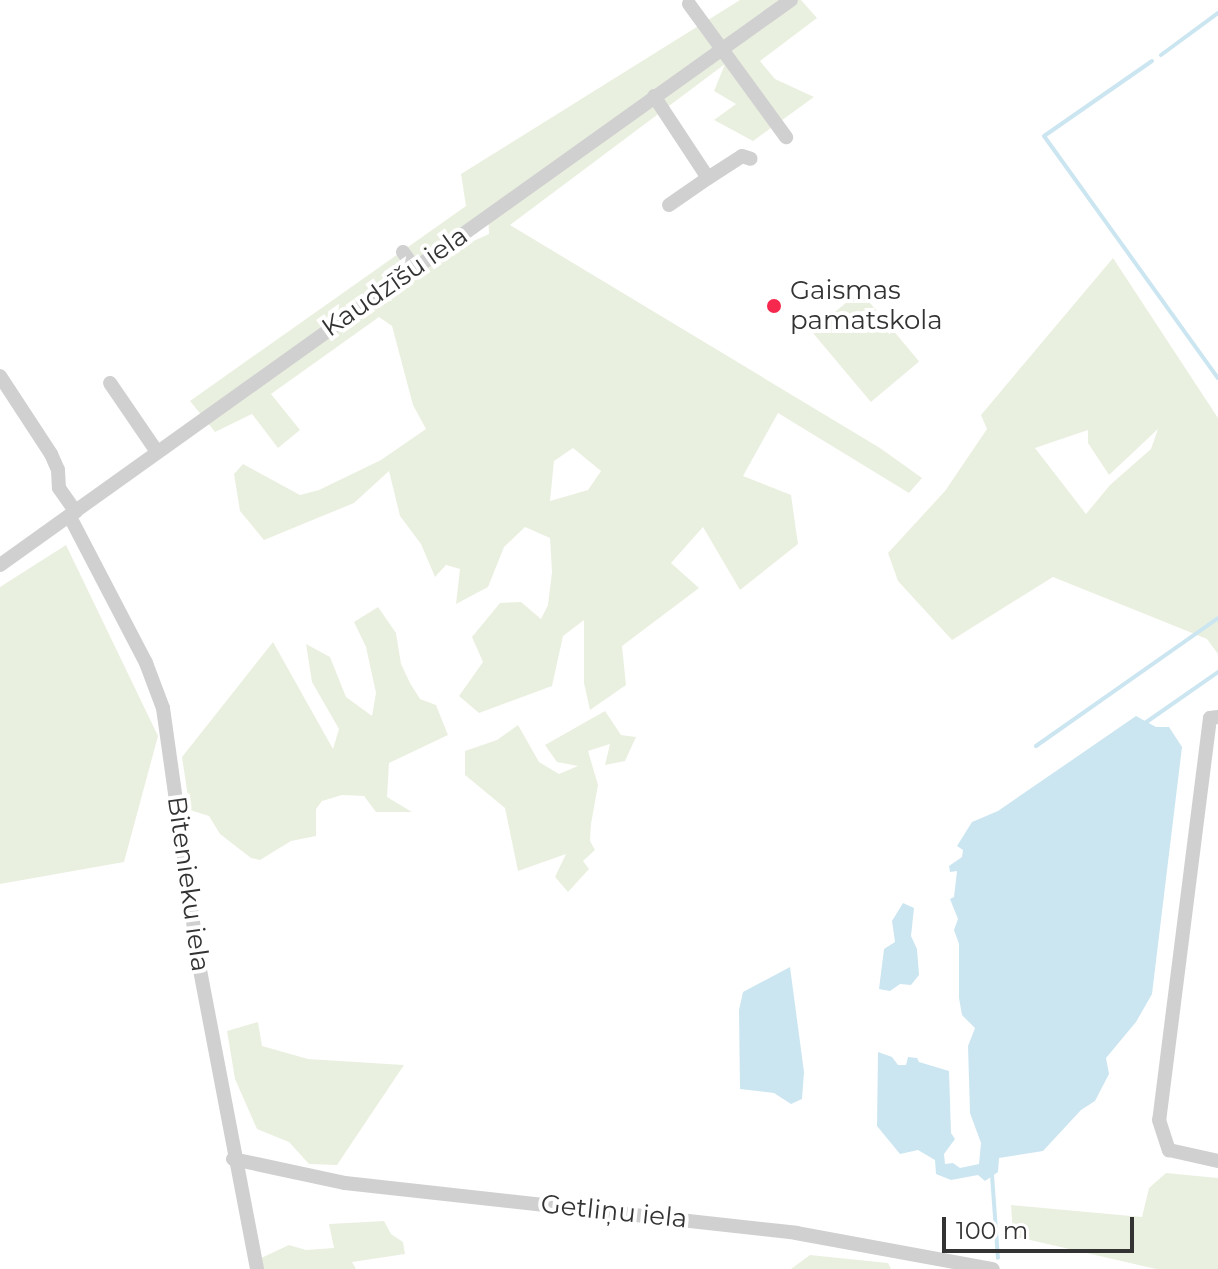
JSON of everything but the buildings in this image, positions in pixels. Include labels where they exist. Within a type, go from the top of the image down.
[{"type":"street","name":"Kaudzīšu iela","points":[[0,565],[791,0]]},
{"type":"street","points":[[689,4],[786,137]]},
{"type":"street","points":[[654,96],[708,178]]},
{"type":"street","points":[[669,205],[742,156],[751,159]]},
{"type":"street","points":[[403,252],[414,268]]},
{"type":"street","name":"Bitenieku iela","points":[[0,376],[51,454],[58,470],[59,488],[146,663],[163,708],[200,970],[233,1159],[257,1269]]},
{"type":"street","points":[[110,383],[157,452]]},
{"type":"street","points":[[1218,717],[1210,718],[1159,1120],[1169,1150],[1218,1161]]},
{"type":"street","name":"Getliņu iela","points":[[233,1159],[345,1183],[796,1233],[993,1269]]},
{"type":"green space","points":[[740,0],[801,0],[817,18],[760,61],[775,79],[814,97],[753,141],[714,120],[736,104],[714,91],[725,64],[510,225],[880,448],[922,478],[909,493],[778,413],[743,476],[791,495],[798,544],[740,590],[703,527],[671,563],[699,588],[622,646],[626,685],[590,710],[584,683],[584,620],[563,636],[552,686],[479,713],[459,696],[483,662],[472,637],[500,603],[521,602],[541,619],[548,605],[552,572],[550,538],[525,527],[504,547],[488,587],[456,604],[460,569],[446,565],[435,577],[421,544],[400,516],[389,471],[354,503],[264,540],[240,511],[234,474],[243,464],[300,495],[319,490],[381,460],[426,429],[413,405],[392,326],[379,317],[271,394],[300,430],[278,448],[252,414],[215,432],[190,401],[466,206],[461,174]],"holes":[[[488,211],[489,234],[460,247],[447,239]],[[573,448],[601,471],[588,490],[550,501],[554,461]]]},
{"type":"green space","points":[[1113,258],[1218,418],[1218,654],[1207,639],[1053,577],[952,640],[898,581],[888,553],[945,491],[987,429],[981,415]],"holes":[[[1158,429],[1151,449],[1110,485],[1086,514],[1035,448],[1088,430],[1088,443],[1109,475]]]},
{"type":"green space","points":[[860,291],[919,361],[871,402],[812,331]]},
{"type":"green space","points":[[66,545],[158,736],[124,862],[0,884],[0,587]]},
{"type":"green space","points":[[378,607],[396,633],[401,664],[410,683],[420,699],[436,705],[448,735],[389,763],[387,797],[412,812],[376,812],[364,796],[342,795],[322,801],[316,809],[316,836],[291,841],[260,860],[251,858],[220,834],[209,816],[190,810],[182,757],[273,642],[333,749],[339,729],[312,682],[306,644],[330,657],[346,697],[372,716],[376,693],[366,647],[354,622]]},
{"type":"green space","points":[[605,711],[621,735],[636,737],[625,761],[605,765],[610,744],[588,751],[598,785],[590,841],[595,850],[583,861],[589,869],[568,892],[555,877],[566,854],[518,871],[505,808],[465,775],[465,751],[497,740],[518,725],[539,762],[559,774],[578,766],[557,762],[545,745]]},
{"type":"green space","points":[[258,1022],[262,1046],[308,1059],[404,1065],[337,1165],[309,1164],[289,1142],[257,1129],[235,1079],[227,1031]]},
{"type":"green space","points":[[1166,1173],[1218,1178],[1218,1269],[1156,1269],[1013,1236],[1011,1205],[1142,1217],[1149,1188]]},
{"type":"green space","points":[[384,1221],[391,1234],[403,1242],[405,1254],[352,1262],[356,1269],[261,1269],[259,1259],[289,1245],[306,1250],[334,1248],[329,1224]]},
{"type":"green space","points":[[810,1255],[888,1263],[891,1269],[791,1269]]},
{"type":"water","points":[[1136,716],[1156,727],[1169,727],[1182,747],[1152,994],[1136,1022],[1106,1058],[1109,1074],[1095,1101],[1081,1110],[1043,1151],[999,1158],[998,1172],[985,1181],[978,1175],[951,1180],[936,1174],[935,1160],[918,1150],[900,1154],[877,1126],[878,1052],[892,1057],[898,1065],[906,1065],[908,1057],[917,1058],[919,1062],[949,1071],[951,1133],[955,1139],[944,1154],[945,1164],[953,1163],[960,1168],[979,1164],[981,1143],[970,1113],[968,1046],[975,1028],[962,1015],[959,944],[954,930],[958,919],[950,899],[954,897],[957,871],[950,872],[949,866],[962,857],[963,850],[957,846],[972,822],[998,811]]},
{"type":"water","points":[[903,903],[914,908],[911,936],[917,949],[919,975],[911,985],[900,984],[890,991],[879,989],[884,949],[895,942],[892,921]]},
{"type":"water","points":[[790,967],[804,1072],[802,1099],[791,1104],[774,1093],[740,1089],[739,1010],[743,992]]},
{"type":"waterway","points":[[1161,55],[1218,13]]},
{"type":"waterway","points":[[1152,61],[1044,136],[1218,378]]},
{"type":"waterway","points":[[1036,746],[1218,618]]},
{"type":"waterway","points":[[1145,723],[1218,672]]},
{"type":"waterway","points":[[992,1175],[998,1258]]},
{"type":"place","name":"Gaismas pamatskola","points":[[774,306]]}]
